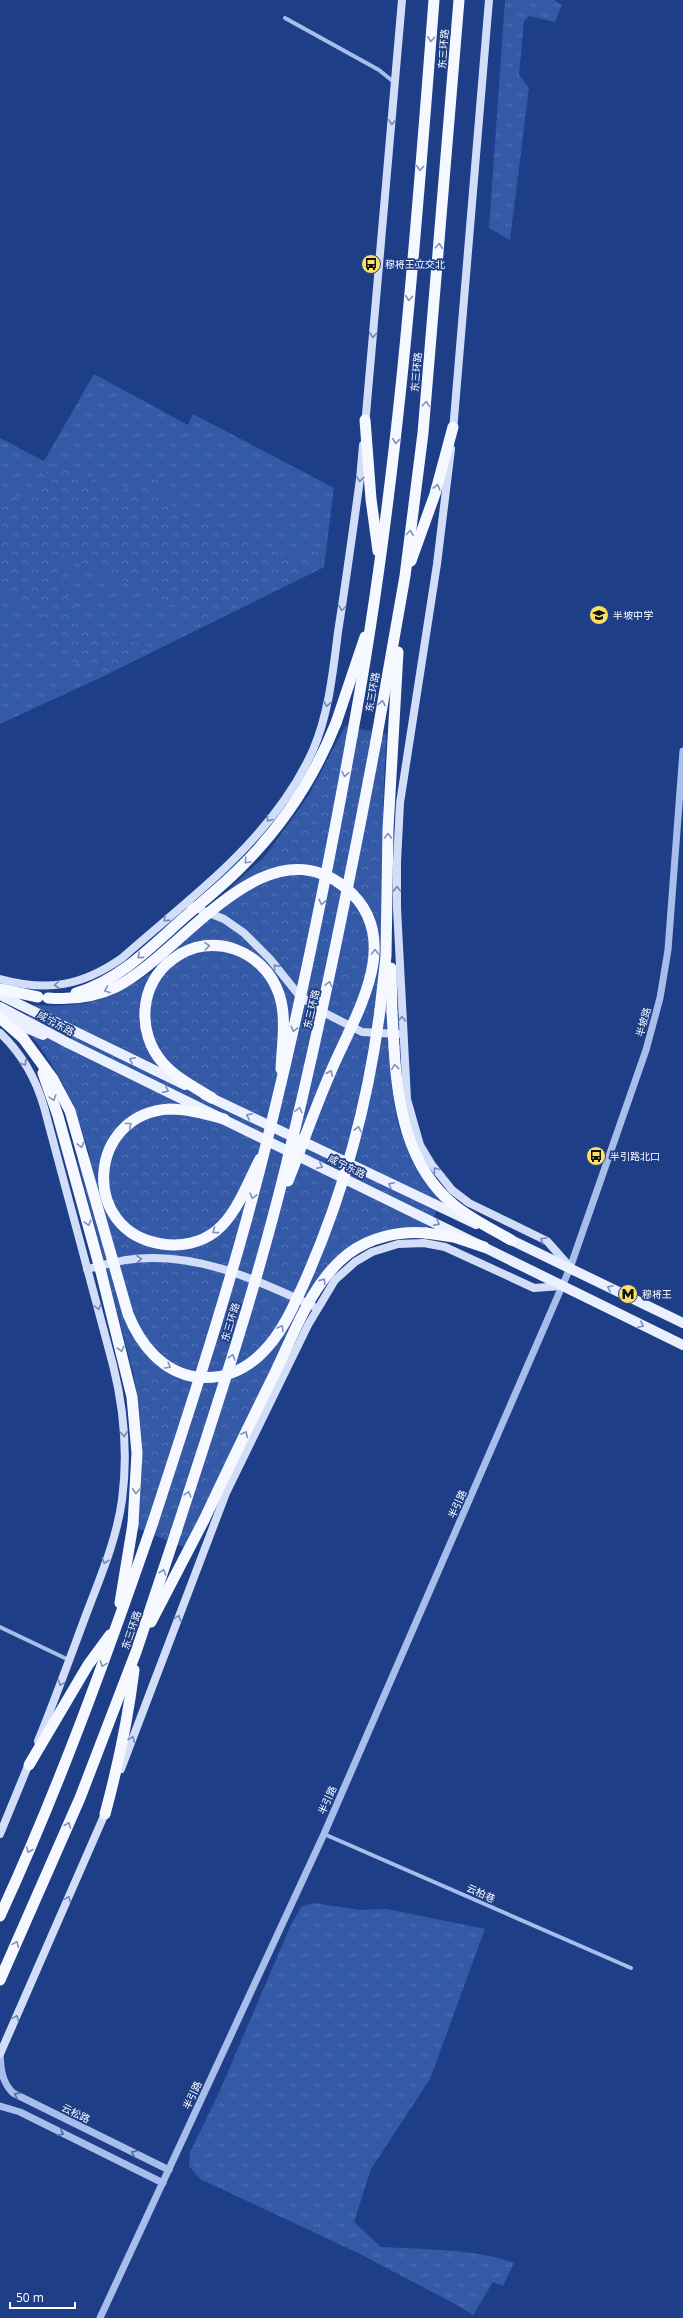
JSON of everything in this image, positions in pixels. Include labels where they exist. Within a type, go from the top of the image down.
[{"type":"highway","name":"东三环路","points":[[0,1916],[64,1766],[117,1626],[153,1522],[219,1312],[264,1151],[298,1016],[328,869],[374,608],[396,443],[434,0]]},
{"type":"highway","name":"东三环路","points":[[0,1980],[80,1798],[136,1652],[176,1532],[243,1321],[270,1226],[335,957],[376,741],[405,576],[423,432],[459,0]]},
{"type":"highway","points":[[365,420],[371,499],[380,562]]},
{"type":"highway","points":[[405,576],[435,494],[453,427]]},
{"type":"highway","points":[[43,997],[88,989],[122,971],[235,873],[266,840],[298,798],[322,755],[336,723],[374,608]]},
{"type":"highway","points":[[0,1018],[23,1038],[56,1083],[72,1115],[127,1310],[138,1335],[152,1354],[168,1366],[193,1376],[213,1377],[238,1370],[263,1352],[277,1334],[300,1292],[323,1238],[353,1148],[368,1079],[380,1010],[386,956],[388,814],[399,615]]},
{"type":"highway","points":[[0,989],[43,997],[88,996],[123,983],[153,962],[234,894],[253,880],[272,873],[293,870],[316,873],[336,881],[354,895],[366,913],[373,936],[374,959],[370,981],[322,1092],[270,1226]]},
{"type":"highway","points":[[387,917],[394,1047],[404,1123],[415,1154],[425,1170],[452,1204],[512,1240]]},
{"type":"highway","points":[[212,1098],[174,1074],[163,1063],[149,1042],[145,1022],[146,1000],[152,984],[161,970],[173,959],[189,950],[207,946],[220,946],[239,950],[252,957],[264,967],[280,994],[283,1013],[281,1084]]},
{"type":"highway","points":[[23,1038],[42,1071],[52,1095],[127,1372],[134,1415],[137,1453],[133,1524],[117,1626],[88,1664],[28,1765]]},
{"type":"highway","points":[[224,1118],[176,1109],[148,1113],[133,1121],[116,1138],[106,1160],[103,1181],[111,1210],[123,1226],[140,1237],[159,1244],[182,1245],[197,1241],[216,1230],[236,1205],[264,1151]]},
{"type":"highway","points":[[105,1814],[117,1770],[129,1707],[136,1652],[204,1520],[301,1317],[327,1276],[349,1254],[371,1242],[400,1233],[426,1233],[454,1237],[484,1247]]},
{"type":"main road","points":[[0,978],[26,984],[46,986],[62,985],[86,978],[122,958],[236,857],[261,830],[293,786],[318,736],[326,711],[334,666],[360,479],[402,0]]},
{"type":"main road","points":[[488,0],[453,427],[437,564],[400,803],[397,874],[406,1088],[409,1112],[420,1144],[435,1169],[452,1190],[465,1200],[547,1241],[570,1268]]},
{"type":"main road","points":[[184,903],[218,916],[237,928],[266,955],[298,994],[319,1010],[362,1032],[378,1034],[403,1034]]},
{"type":"main road","name":"咸宁东路","points":[[0,995],[447,1212],[512,1240],[683,1324]]},
{"type":"main road","name":"咸宁东路","points":[[0,1007],[68,1043],[224,1118],[683,1345]]},
{"type":"main road","points":[[0,1018],[68,1043]]},
{"type":"main road","points":[[0,1033],[22,1060],[42,1099],[119,1390],[124,1429],[125,1465],[117,1524],[69,1660],[0,1834]]},
{"type":"main road","points":[[0,2053],[105,1814],[226,1493],[317,1308],[335,1280],[355,1262],[378,1250],[410,1242],[430,1243],[445,1247],[534,1288],[562,1286]]},
{"type":"main road","points":[[87,1269],[138,1259],[197,1262],[250,1278],[317,1308]]},
{"type":"street","points":[[285,18],[379,70],[395,83]]},
{"type":"street","name":"半坡路","points":[[562,1286],[570,1268],[646,1050],[660,998],[668,950],[683,750]]},
{"type":"street","name":"半引路","points":[[100,2318],[324,1834],[562,1286]]},
{"type":"street","points":[[0,1627],[69,1660]]},
{"type":"street","name":"云柏巷","points":[[324,1834],[631,1968]]},
{"type":"street","name":"云松路","points":[[0,2053],[5,2085],[13,2093],[169,2170]]},
{"type":"street","points":[[0,2106],[20,2112],[163,2183]]},
{"type":"green space","points":[[505,0],[554,0],[562,5],[555,22],[529,16],[524,21],[519,75],[529,88],[510,240],[489,228]]},
{"type":"green space","points":[[94,374],[188,425],[193,414],[334,488],[324,567],[104,676],[0,724],[0,438],[44,461]]},
{"type":"green space","points":[[51,466],[71,466],[117,493],[156,475],[167,502],[190,520],[222,527],[282,555],[304,554],[314,546],[326,549],[324,567],[212,622],[61,554],[63,589],[83,625],[155,649],[104,676],[35,642],[51,638],[43,615],[0,594],[0,532],[4,529],[6,519],[0,508],[7,491],[22,499],[32,496]]},
{"type":"green space","points":[[345,726],[387,734],[383,796],[383,888],[388,1033],[392,1086],[397,1118],[404,1140],[415,1161],[441,1200],[429,1228],[379,1234],[323,1276],[186,1548],[137,1528],[141,1489],[142,1452],[137,1396],[134,1376],[77,1160],[90,1156],[78,1119],[64,1086],[56,1071],[35,1040],[22,1025],[34,1005],[72,1005],[103,998],[132,984],[164,964],[159,954],[266,855],[309,795]]},
{"type":"green space","points":[[314,1903],[360,1910],[387,1909],[485,1929],[430,2079],[371,2169],[354,2222],[381,2247],[467,2252],[500,2258],[514,2263],[503,2286],[493,2282],[473,2315],[360,2254],[200,2179],[189,2166],[190,2152],[218,2095],[290,1927],[301,1907]]},
{"type":"place","name":"穆将王立交北","points":[[371,264]]},
{"type":"place","name":"半坡中学","points":[[599,615]]},
{"type":"place","name":"半引路北口","points":[[596,1156]]},
{"type":"place","name":"穆将王","points":[[628,1294]]}]
